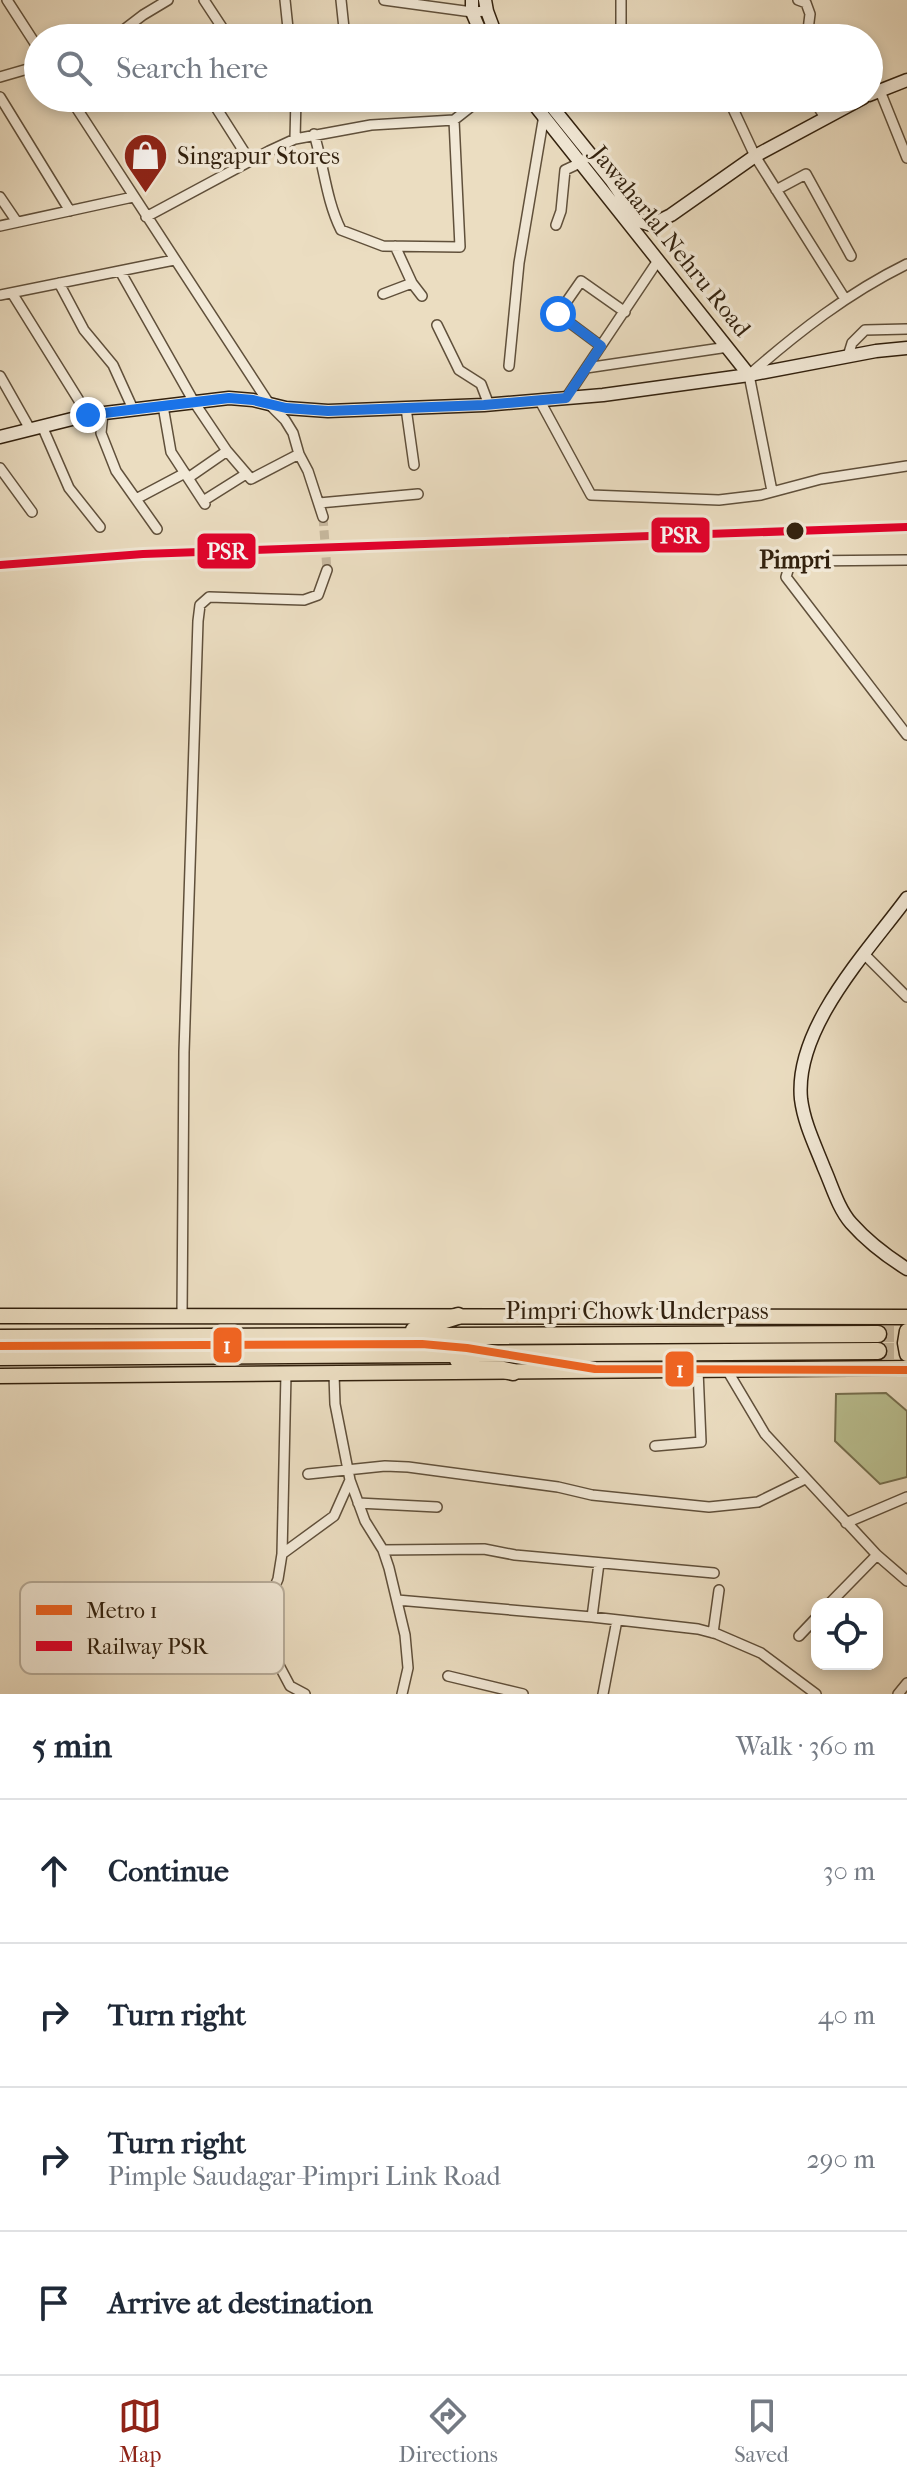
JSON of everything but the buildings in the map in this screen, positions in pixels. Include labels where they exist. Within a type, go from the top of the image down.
[{"type":"highway","points":[[397,1335],[458,1316]]},
{"type":"highway","name":"Pimpri Chowk Underpass","points":[[0,1338],[397,1335],[878,1343],[429,1354]]},
{"type":"highway","points":[[0,1357],[429,1354],[513,1372]]},
{"type":"main road","points":[[0,1316],[907,1317]]},
{"type":"main road","points":[[907,1331],[907,1354]]},
{"type":"main road","points":[[0,1376],[907,1368]]},
{"type":"street","points":[[7,0],[24,26]]},
{"type":"street","points":[[131,24],[168,0]]},
{"type":"street","points":[[204,0],[220,24]]},
{"type":"street","points":[[285,0],[288,24]]},
{"type":"street","points":[[341,0],[344,24]]},
{"type":"street","points":[[384,0],[486,6]]},
{"type":"street","points":[[621,0],[621,24]]},
{"type":"street","points":[[798,0],[806,3],[810,24]]},
{"type":"street","points":[[0,77],[24,70]]},
{"type":"street","points":[[883,90],[907,80]]},
{"type":"street","points":[[0,97],[70,211]]},
{"type":"street","points":[[883,109],[907,158]]},
{"type":"street","points":[[79,112],[270,405],[293,433],[323,517]]},
{"type":"street","points":[[219,112],[250,161]]},
{"type":"street","points":[[295,139],[296,112]]},
{"type":"street","points":[[146,217],[295,139],[371,125],[454,120],[464,112]]},
{"type":"street","name":"Jawaharlal Nehru Road","points":[[541,112],[749,375]]},
{"type":"street","points":[[556,112],[611,180],[636,217],[651,225],[671,215],[755,156],[836,112]]},
{"type":"street","points":[[735,112],[755,156],[845,299]]},
{"type":"street","points":[[821,112],[825,118]]},
{"type":"street","points":[[509,366],[519,263],[544,115]]},
{"type":"street","points":[[314,134],[330,208],[341,230],[383,246],[460,247],[454,120]]},
{"type":"street","points":[[556,225],[561,211],[565,170],[580,163]]},
{"type":"street","points":[[776,190],[806,174],[851,256]]},
{"type":"street","points":[[0,197],[17,222]]},
{"type":"street","points":[[0,226],[133,197]]},
{"type":"street","points":[[395,246],[412,283],[422,296]]},
{"type":"street","points":[[0,295],[174,260]]},
{"type":"street","points":[[566,398],[657,262]]},
{"type":"street","points":[[749,375],[784,344],[845,299],[907,264]]},
{"type":"street","points":[[120,271],[194,402],[246,474],[251,479],[299,454]]},
{"type":"street","points":[[601,346],[558,314],[581,281],[625,312]]},
{"type":"street","points":[[59,283],[84,330],[113,365],[133,409]]},
{"type":"street","points":[[383,294],[412,283]]},
{"type":"street","points":[[12,293],[88,415]]},
{"type":"street","points":[[437,325],[459,370],[481,384],[489,405]]},
{"type":"street","points":[[848,356],[852,343],[865,330],[907,329]]},
{"type":"street","points":[[586,368],[728,347]]},
{"type":"street","points":[[0,437],[88,415],[229,398],[328,411],[540,401],[749,375],[907,348]]},
{"type":"street","points":[[749,375],[772,491]]},
{"type":"street","points":[[0,376],[36,428],[69,488],[100,527]]},
{"type":"street","points":[[540,401],[591,495],[719,500],[821,479],[907,466]]},
{"type":"street","points":[[163,406],[171,452],[204,502],[246,474]]},
{"type":"street","points":[[406,408],[414,465]]},
{"type":"street","points":[[103,413],[103,443],[116,471],[157,529]]},
{"type":"street","points":[[136,499],[187,475],[227,451]]},
{"type":"street","points":[[0,468],[32,512]]},
{"type":"street","points":[[319,503],[418,494]]},
{"type":"street","points":[[907,560],[798,561],[789,567],[786,577],[907,735]]},
{"type":"street","points":[[182,1316],[184,1052],[200,605],[209,597],[304,600],[318,595],[327,570]]},
{"type":"street","points":[[907,898],[838,991],[811,1037],[805,1056],[801,1097],[809,1131],[841,1208],[851,1223],[902,1266],[907,1281]]},
{"type":"street","points":[[865,955],[907,997]]},
{"type":"street","points":[[655,1446],[701,1442],[698,1370]]},
{"type":"street","points":[[727,1370],[765,1434],[846,1523],[907,1581]]},
{"type":"street","points":[[277,1582],[282,1554],[286,1374]]},
{"type":"street","points":[[334,1374],[336,1415],[349,1476],[365,1521],[383,1550],[408,1650],[407,1679],[402,1694]]},
{"type":"street","points":[[308,1474],[349,1476],[385,1466],[408,1467],[558,1487],[592,1495],[709,1507],[758,1502],[805,1479]]},
{"type":"street","points":[[282,1554],[334,1516],[349,1476]]},
{"type":"street","points":[[846,1523],[907,1497]]},
{"type":"street","points":[[358,1503],[437,1507]]},
{"type":"street","points":[[383,1550],[484,1549],[515,1555],[714,1573]]},
{"type":"street","points":[[835,1598],[877,1555]]},
{"type":"street","points":[[592,1617],[599,1563]]},
{"type":"street","points":[[713,1633],[719,1590]]},
{"type":"street","points":[[397,1600],[592,1617],[713,1633],[761,1653],[816,1694]]},
{"type":"street","points":[[603,1694],[617,1620]]},
{"type":"street","points":[[799,1636],[811,1623]]},
{"type":"street","points":[[284,1674],[290,1686],[305,1694]]},
{"type":"street","points":[[448,1676],[523,1694]]},
{"type":"street","points":[[898,1694],[907,1683]]},
{"type":"green space","points":[[886,1393],[907,1411],[907,1477],[880,1484],[835,1441],[836,1394]]},
{"type":"tunnel","points":[[323,517],[327,570]]},
{"type":"tunnel","points":[[878,1334],[907,1334]]},
{"type":"tunnel","points":[[878,1351],[907,1351]]},
{"type":"metro line","name":"1","points":[[0,1346],[422,1344],[467,1348],[595,1369],[907,1370]]},
{"type":"rail line","name":"PSR","points":[[0,565],[143,554],[907,527]]},
{"type":"place","name":"Singapur Stores","points":[[146,195]]},
{"type":"place","name":"Pimpri","points":[[795,531]]},
{"type":"route","points":[[88,415],[229,398],[286,408],[328,411],[484,405],[566,398],[601,346],[558,314]]}]
